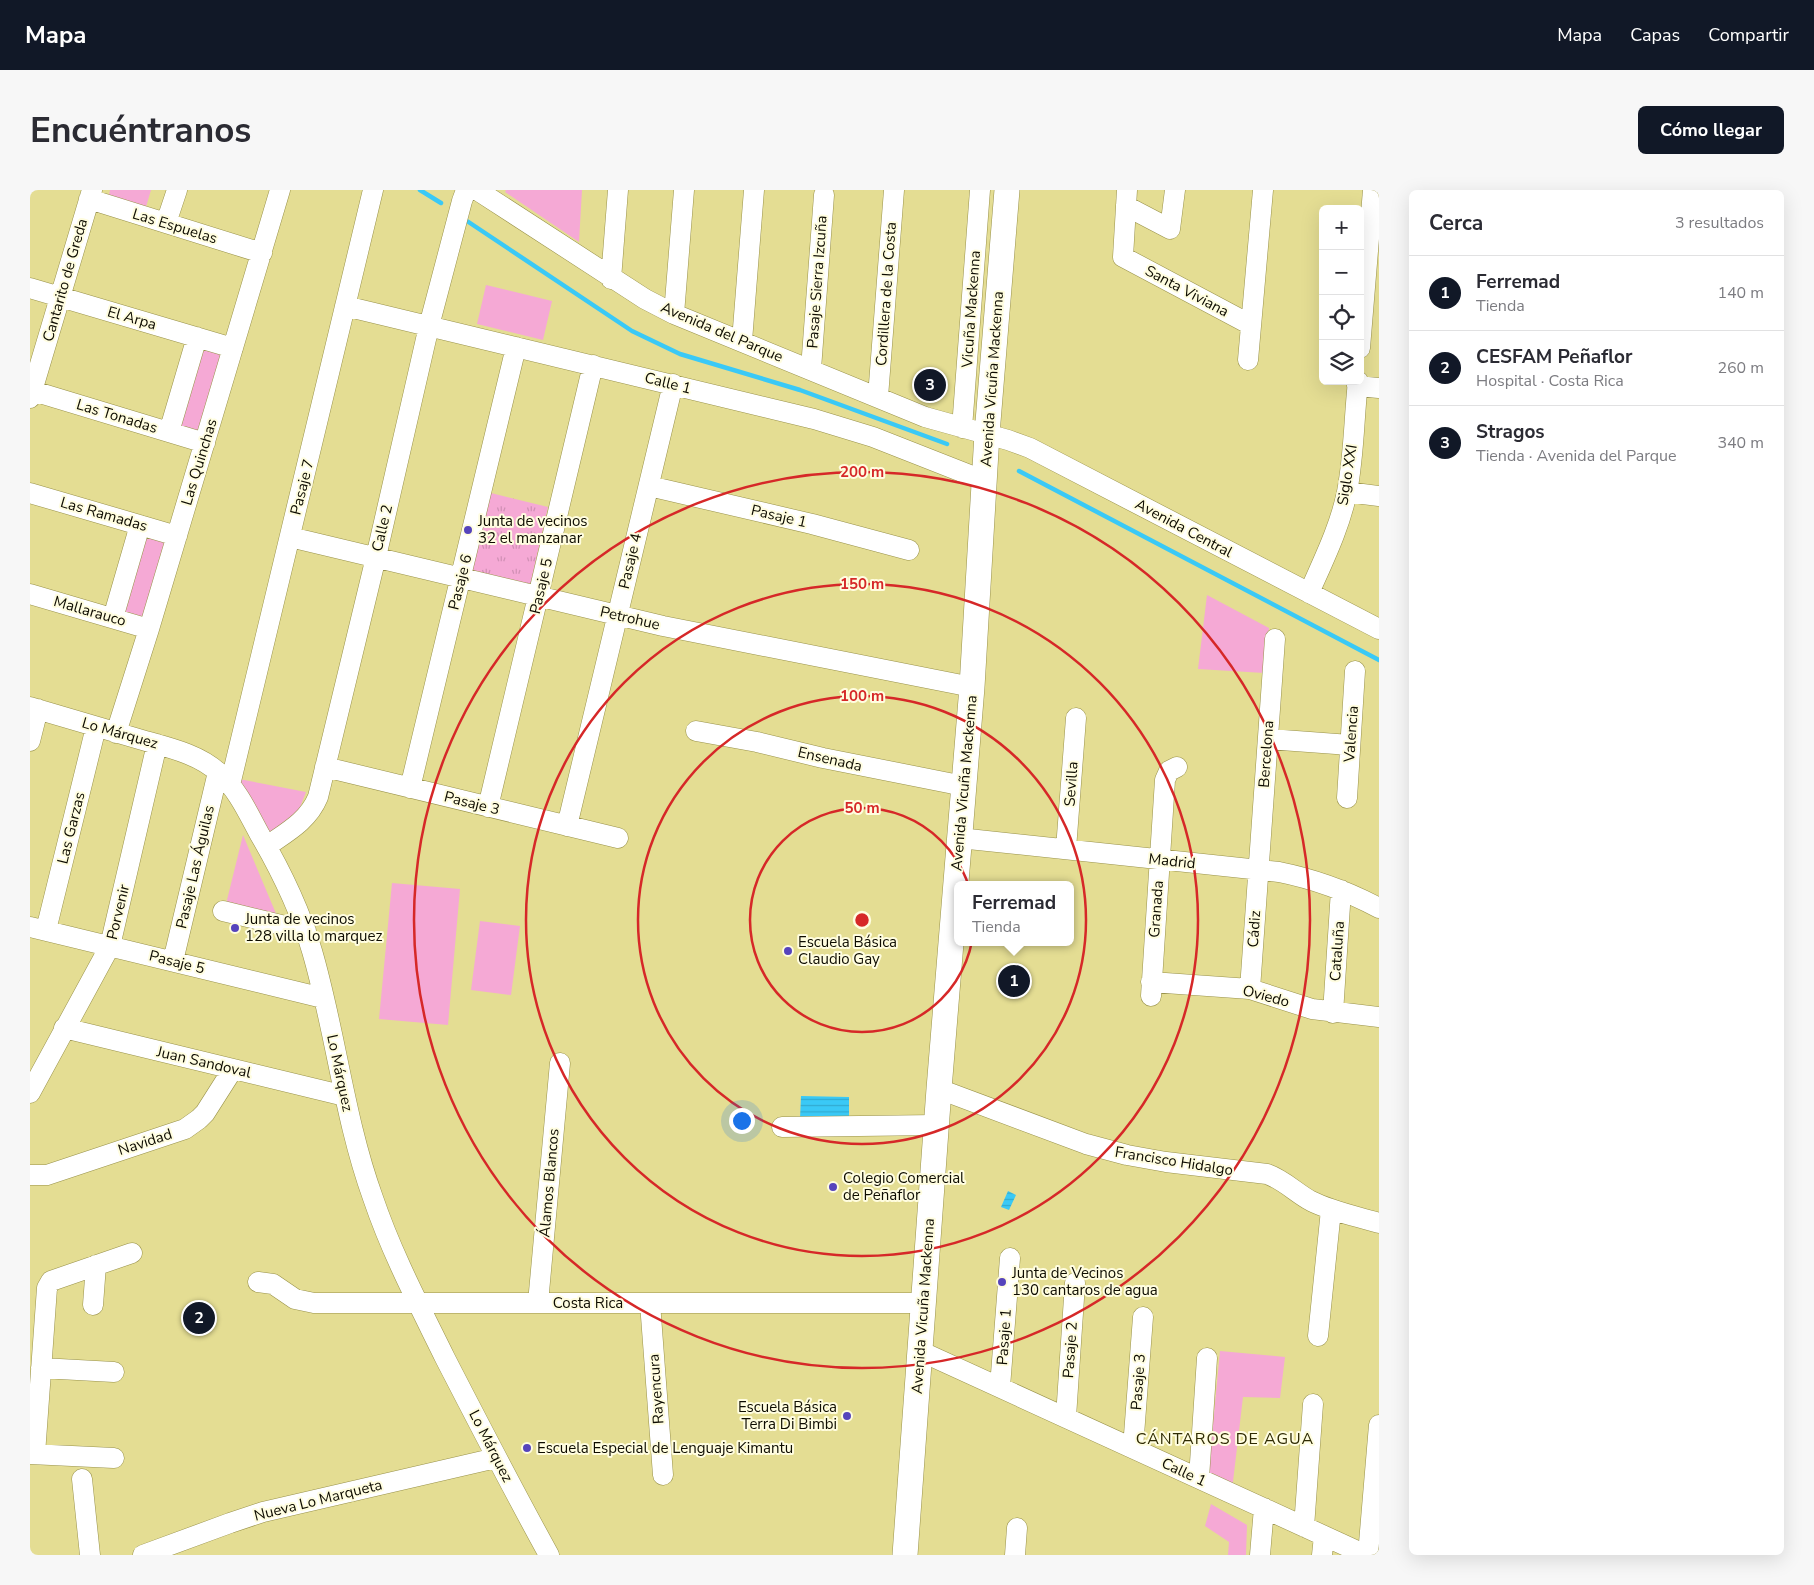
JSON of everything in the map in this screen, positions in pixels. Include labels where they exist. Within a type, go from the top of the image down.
[{"type":"main road","name":"Avenida Vicuña Mackenna","points":[[956,881],[972,688],[987,434],[1007,190]]},
{"type":"main road","name":"Avenida Vicuña Mackenna","points":[[905,1555],[954,901]]},
{"type":"street","points":[[166,223],[178,190]]},
{"type":"street","name":"Las Quinchas","points":[[116,732],[149,629],[280,190]]},
{"type":"street","name":"Pasaje 7","points":[[224,778],[290,537],[373,190]]},
{"type":"street","name":"Calle 2","points":[[267,846],[296,826],[309,813],[318,797],[429,326],[466,190]]},
{"type":"street","name":"Avenida del Parque","points":[[476,190],[611,279],[674,314],[925,417],[987,434]]},
{"type":"street","points":[[611,279],[618,190]]},
{"type":"street","points":[[674,314],[684,190]]},
{"type":"street","points":[[742,341],[754,190]]},
{"type":"street","name":"Cordillera de la Costa","points":[[878,397],[894,190]]},
{"type":"street","name":"Vicuña Mackenna","points":[[962,428],[980,190]]},
{"type":"street","points":[[1126,198],[1170,229],[1175,190]]},
{"type":"street","name":"Santa Viviana","points":[[1248,360],[1263,190]]},
{"type":"street","points":[[1361,340],[1372,280],[1373,190]]},
{"type":"street","name":"Las Espuelas","points":[[90,194],[166,223],[262,253]]},
{"type":"street","name":"Cantarito de Greda","points":[[31,393],[90,194]]},
{"type":"street","name":"Pasaje Sierra Izcuña","points":[[811,369],[824,195]]},
{"type":"street","name":"Santa Viviana","points":[[1126,198],[1123,257],[1252,325]]},
{"type":"street","name":"El Arpa","points":[[30,288],[233,348]]},
{"type":"street","name":"Calle 1","points":[[345,306],[673,384],[847,428],[985,482]]},
{"type":"street","points":[[169,432],[197,337]]},
{"type":"street","name":"Pasaje 6","points":[[410,788],[516,347]]},
{"type":"street","name":"Pasaje 5","points":[[488,807],[593,365]]},
{"type":"street","name":"Pasaje 4","points":[[567,826],[673,384]]},
{"type":"street","name":"Siglo XXI","points":[[1309,593],[1337,525],[1347,492],[1357,385]]},
{"type":"street","points":[[1362,385],[1379,388]]},
{"type":"street","name":"Las Tonadas","points":[[31,393],[205,443]]},
{"type":"street","name":"Avenida Central","points":[[987,434],[1030,448],[1051,458],[1379,629]]},
{"type":"street","name":"Pasaje 1","points":[[648,486],[812,524],[909,550]]},
{"type":"street","points":[[1347,492],[1379,496]]},
{"type":"street","name":"Las Ramadas","points":[[30,493],[177,536]]},
{"type":"street","points":[[113,618],[140,525]]},
{"type":"street","name":"Petrohue","points":[[290,537],[710,636],[972,688]]},
{"type":"street","name":"Mallarauco","points":[[30,594],[149,629]]},
{"type":"street","name":"Bercelona","points":[[1258,869],[1275,639]]},
{"type":"street","name":"Valencia","points":[[1347,798],[1355,671]]},
{"type":"street","points":[[30,741],[34,708]]},
{"type":"street","name":"Lo Márquez","points":[[34,708],[192,756],[206,763],[224,778],[242,802],[267,846],[306,930],[355,1138],[372,1198],[401,1268],[496,1458],[549,1555]]},
{"type":"street","name":"Sevilla","points":[[1066,850],[1076,718]]},
{"type":"street","name":"Las Garzas","points":[[38,928],[96,726]]},
{"type":"street","name":"Ensenada","points":[[696,731],[964,786]]},
{"type":"street","points":[[1268,739],[1350,745]]},
{"type":"street","name":"Porvenir","points":[[30,1091],[110,946],[157,744]]},
{"type":"street","name":"Pasaje 3","points":[[326,767],[618,838]]},
{"type":"street","name":"Granada","points":[[1151,989],[1165,780],[1169,771],[1177,767]]},
{"type":"street","name":"Pasaje Las Águilas","points":[[173,962],[224,778]]},
{"type":"street","name":"Madrid","points":[[959,838],[1258,869],[1300,876],[1341,890],[1379,908]]},
{"type":"street","name":"Cádiz","points":[[1250,989],[1258,869]]},
{"type":"street","name":"Cataluña","points":[[1333,1013],[1341,890]]},
{"type":"street","points":[[223,910],[306,930]]},
{"type":"street","name":"Pasaje 5","points":[[38,928],[323,998]]},
{"type":"street","name":"Oviedo","points":[[1151,989],[1250,989],[1296,1005],[1333,1013],[1379,1017]]},
{"type":"street","name":"Juan Sandoval","points":[[64,1028],[345,1096]]},
{"type":"street","name":"Álamos Blancos","points":[[538,1303],[560,1063]]},
{"type":"street","name":"Navidad","points":[[30,1175],[48,1175],[185,1129],[204,1113],[233,1069]]},
{"type":"street","name":"Francisco Hidalgo","points":[[939,1089],[1086,1144],[1120,1154],[1166,1162],[1267,1174],[1280,1180],[1308,1200],[1331,1210],[1379,1224]]},
{"type":"street","points":[[782,1127],[936,1126]]},
{"type":"street","points":[[1318,1336],[1331,1210]]},
{"type":"street","points":[[114,1458],[32,1454],[47,1288],[51,1281],[132,1253]]},
{"type":"street","name":"Pasaje 1","points":[[1000,1388],[1010,1258]]},
{"type":"street","points":[[93,1305],[96,1265]]},
{"type":"street","name":"Costa Rica","points":[[258,1282],[273,1284],[304,1302],[923,1303]]},
{"type":"street","name":"Pasaje 2","points":[[1066,1418],[1075,1283]]},
{"type":"street","name":"Rayencura","points":[[650,1303],[663,1474]]},
{"type":"street","name":"Pasaje 3","points":[[1133,1448],[1143,1316]]},
{"type":"street","name":"Calle 1","points":[[920,1351],[1304,1527],[1323,1545],[1367,1555]]},
{"type":"street","points":[[1199,1478],[1207,1358]]},
{"type":"street","points":[[41,1368],[114,1372]]},
{"type":"street","points":[[1304,1527],[1313,1404]]},
{"type":"street","points":[[1367,1555],[1379,1425]]},
{"type":"street","name":"Nueva Lo Marqueta","points":[[143,1555],[263,1512],[496,1458]]},
{"type":"street","points":[[82,1479],[90,1555]]},
{"type":"street","points":[[1260,1555],[1264,1508]]},
{"type":"street","points":[[1015,1555],[1017,1528]]},
{"type":"green space","points":[[110,190],[151,190],[146,207],[109,195]]},
{"type":"green space","points":[[506,190],[582,190],[579,242],[505,192]]},
{"type":"green space","points":[[486,285],[552,301],[543,340],[477,324]]},
{"type":"green space","points":[[199,345],[227,352],[201,437],[174,429]]},
{"type":"green space","points":[[487,492],[548,507],[530,586],[469,572]]},
{"type":"green space","points":[[143,533],[170,541],[146,623],[119,615]]},
{"type":"green space","points":[[1207,595],[1269,628],[1264,673],[1198,669]]},
{"type":"green space","points":[[239,779],[306,792],[297,815],[269,836]]},
{"type":"green space","points":[[243,835],[277,916],[226,904]]},
{"type":"green space","points":[[392,883],[460,889],[448,1025],[379,1019]]},
{"type":"green space","points":[[480,921],[520,926],[511,995],[471,990]]},
{"type":"green space","points":[[1220,1351],[1285,1357],[1280,1398],[1243,1397],[1232,1490],[1208,1477]]},
{"type":"green space","points":[[1211,1504],[1247,1525],[1246,1555],[1228,1555],[1229,1542],[1205,1526]]},
{"type":"water","points":[[801,1096],[849,1097],[849,1120],[800,1119]]},
{"type":"water","points":[[1008,1191],[1016,1195],[1009,1210],[1001,1207]]},
{"type":"waterway","points":[[420,190],[441,203]]},
{"type":"waterway","points":[[467,221],[632,331],[680,354],[800,390],[947,444]]},
{"type":"waterway","points":[[1019,471],[1379,660]]},
{"type":"place","name":"Stragos","points":[[930,385]]},
{"type":"place","name":"Junta de vecinos 32 el manzanar","points":[[468,530]]},
{"type":"place","name":"Junta de vecinos 128 villa lo marquez","points":[[235,928]]},
{"type":"place","name":"Escuela Básica Claudio Gay","points":[[788,951]]},
{"type":"place","name":"Ferremad","points":[[1014,981]]},
{"type":"place","name":"Colegio Comercial de Peñaflor","points":[[833,1187]]},
{"type":"place","name":"Junta de Vecinos 130 cantaros de agua","points":[[1002,1282]]},
{"type":"place","name":"CESFAM Peñaflor","points":[[199,1318]]},
{"type":"place","name":"Escuela Básica Terra Di Bimbi","points":[[847,1416]]},
{"type":"place","name":"Escuela Especial de Lenguaje Kimantu","points":[[527,1448]]},
{"type":"district","name":"CÁNTAROS DE AGUA","points":[[1225,1439]]}]
